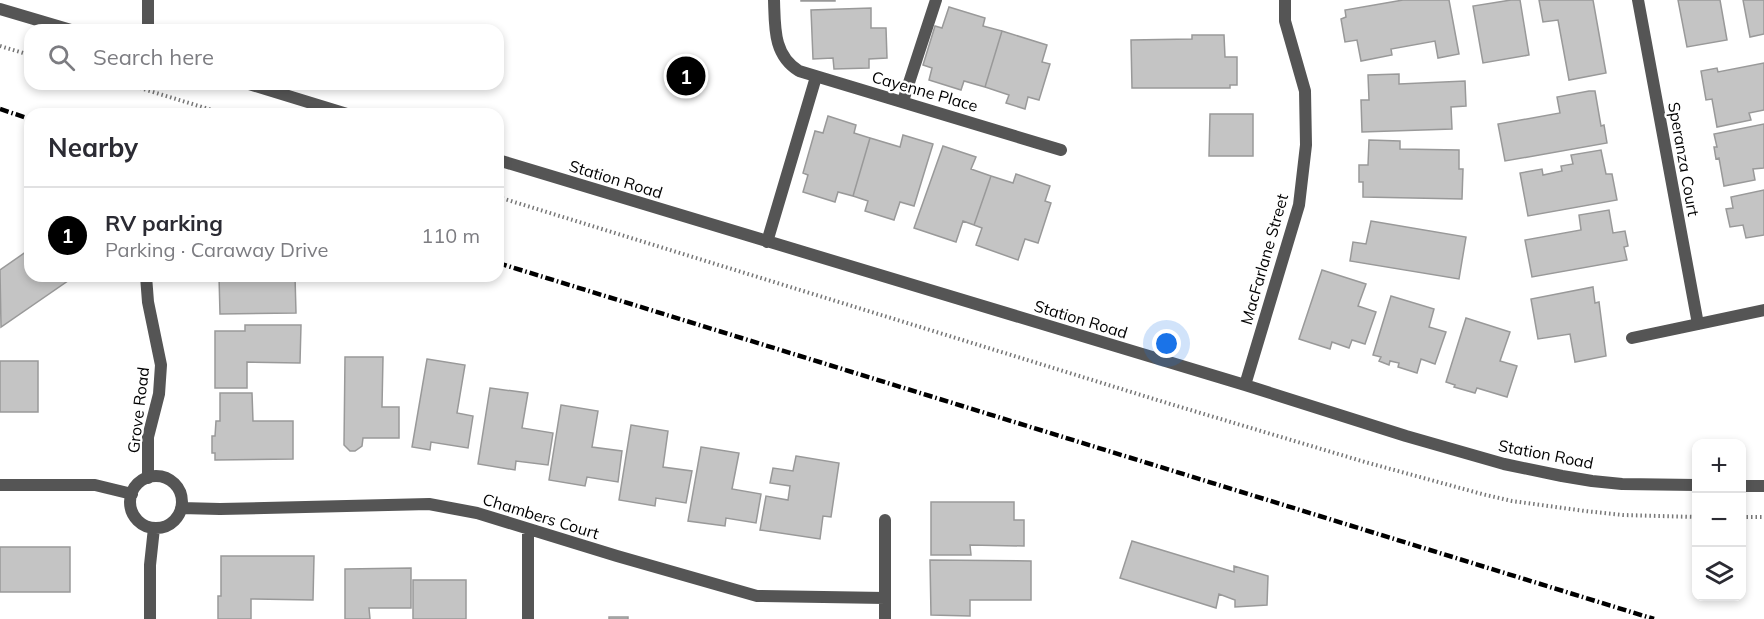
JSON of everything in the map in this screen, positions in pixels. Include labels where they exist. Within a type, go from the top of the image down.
[{"type":"street","points":[[148,0],[148,24]]},
{"type":"street","name":"Cayenne Place","points":[[774,0],[776,38],[784,57],[795,69],[816,78],[903,101],[1061,150]]},
{"type":"street","points":[[903,101],[936,0]]},
{"type":"street","name":"MacFarlane Street","points":[[1245,385],[1299,205],[1306,145],[1305,91],[1285,21],[1285,0]]},
{"type":"street","name":"Speranza Court","points":[[1638,0],[1698,324]]},
{"type":"street","points":[[0,9],[51,24]]},
{"type":"street","points":[[767,242],[816,78]]},
{"type":"street","points":[[269,90],[327,108]]},
{"type":"street","name":"Station Road","points":[[504,162],[1245,385],[1406,436],[1531,471],[1622,484],[1692,485]]},
{"type":"street","name":"Grove Road","points":[[146,282],[148,302],[161,365],[159,394],[148,437],[148,478]]},
{"type":"street","points":[[1632,338],[1764,310]]},
{"type":"street","name":"Grove Road","points":[[132,494],[139,483],[148,478],[161,477],[175,485],[180,492],[181,508]]},
{"type":"street","points":[[0,485],[95,485],[132,494],[130,504],[137,521],[154,528],[172,523],[181,508]]},
{"type":"street","points":[[1746,486],[1764,486]]},
{"type":"street","name":"Chambers Court","points":[[181,508],[429,504],[477,513],[528,530],[757,596],[885,598]]},
{"type":"street","points":[[885,520],[885,619]]},
{"type":"street","points":[[150,619],[150,565],[154,528]]},
{"type":"street","points":[[528,530],[528,619]]},
{"type":"path","points":[[0,46],[24,53]]},
{"type":"path","points":[[147,90],[205,108]]},
{"type":"path","points":[[504,199],[1167,403],[1482,494],[1512,501],[1595,512],[1692,517]]},
{"type":"path","points":[[1746,517],[1764,518]]},
{"type":"building","points":[[835,0],[835,1],[801,1]]},
{"type":"building","points":[[1403,0],[1449,0],[1459,54],[1438,58],[1435,41],[1391,49],[1392,55],[1361,61],[1357,40],[1345,42],[1341,19],[1346,17],[1345,10]]},
{"type":"building","points":[[1520,0],[1529,55],[1483,63],[1473,6]]},
{"type":"building","points":[[1539,0],[1593,0],[1606,73],[1569,80],[1558,20],[1543,22]]},
{"type":"building","points":[[1678,0],[1720,0],[1727,40],[1687,47]]},
{"type":"building","points":[[1743,0],[1764,0],[1764,34],[1750,37]]},
{"type":"building","points":[[949,7],[985,18],[983,26],[1002,31],[985,87],[964,81],[961,90],[929,80],[932,68],[923,65],[935,26],[942,28]]},
{"type":"building","points":[[871,8],[871,28],[886,28],[887,58],[869,59],[869,68],[834,69],[833,58],[813,59],[811,10]]},
{"type":"building","points":[[1002,31],[1047,45],[1042,62],[1050,64],[1039,100],[1028,97],[1025,109],[1006,103],[1009,95],[985,87]]},
{"type":"building","points":[[1192,35],[1224,35],[1225,57],[1237,57],[1237,85],[1230,85],[1230,88],[1132,88],[1131,40],[1192,39]]},
{"type":"building","points":[[1764,63],[1764,110],[1749,113],[1751,120],[1717,127],[1712,99],[1706,100],[1701,71],[1717,68],[1718,72]]},
{"type":"building","points":[[1399,74],[1399,84],[1465,81],[1466,106],[1451,107],[1452,129],[1362,132],[1361,100],[1369,100],[1368,75]]},
{"type":"building","points":[[1595,91],[1601,126],[1604,125],[1607,143],[1505,161],[1498,124],[1560,113],[1557,97]]},
{"type":"building","points":[[1210,114],[1253,114],[1253,156],[1209,156]]},
{"type":"building","points":[[828,116],[856,125],[854,133],[870,138],[853,196],[838,192],[835,202],[803,192],[808,175],[803,173],[815,131],[823,133]]},
{"type":"building","points":[[1764,124],[1764,168],[1753,169],[1755,180],[1724,186],[1719,158],[1716,159],[1714,147],[1717,147],[1714,134]]},
{"type":"building","points":[[903,135],[933,144],[914,206],[900,202],[894,220],[865,211],[868,201],[853,196],[870,138],[900,147]]},
{"type":"building","points":[[1369,140],[1400,141],[1400,149],[1459,150],[1459,169],[1463,169],[1462,199],[1363,197],[1363,182],[1359,182],[1359,165],[1368,165]]},
{"type":"building","points":[[943,146],[976,157],[971,169],[991,176],[974,225],[963,221],[956,242],[914,228]]},
{"type":"building","points":[[1601,150],[1606,174],[1612,174],[1617,200],[1528,216],[1520,173],[1542,169],[1543,175],[1562,171],[1561,166],[1573,164],[1571,155]]},
{"type":"building","points":[[1016,174],[1050,186],[1045,201],[1051,203],[1038,243],[1025,239],[1018,260],[976,245],[982,228],[974,225],[991,176],[1013,183]]},
{"type":"building","points":[[1764,190],[1764,235],[1746,238],[1743,225],[1730,227],[1726,209],[1733,208],[1731,197]]},
{"type":"building","points":[[1609,210],[1613,233],[1625,231],[1628,246],[1624,247],[1627,260],[1532,277],[1525,240],[1581,230],[1579,215]]},
{"type":"building","points":[[1371,221],[1466,237],[1459,279],[1350,261],[1353,242],[1366,244]]},
{"type":"building","points":[[24,253],[24,282],[66,282],[1,327],[0,270]]},
{"type":"building","points":[[1322,270],[1366,284],[1358,306],[1376,312],[1365,344],[1352,340],[1349,348],[1332,342],[1330,349],[1299,339]]},
{"type":"building","points":[[219,282],[295,282],[296,313],[220,314]]},
{"type":"building","points":[[1593,287],[1595,303],[1599,302],[1606,356],[1575,362],[1570,334],[1538,339],[1531,299]]},
{"type":"building","points":[[1391,296],[1434,309],[1429,327],[1446,332],[1435,364],[1421,359],[1417,373],[1398,367],[1399,363],[1390,361],[1389,365],[1379,361],[1381,357],[1373,355]]},
{"type":"building","points":[[1466,318],[1510,332],[1500,361],[1517,366],[1507,397],[1477,388],[1475,393],[1454,387],[1455,385],[1446,382]]},
{"type":"building","points":[[245,325],[301,325],[300,363],[247,362],[247,388],[215,388],[215,331],[245,331]]},
{"type":"building","points":[[345,357],[383,357],[382,407],[399,407],[399,438],[363,438],[362,446],[355,451],[350,451],[344,445]]},
{"type":"building","points":[[427,359],[465,365],[457,413],[473,416],[468,448],[431,442],[430,450],[412,447]]},
{"type":"building","points":[[0,361],[38,361],[38,412],[0,412]]},
{"type":"building","points":[[490,388],[528,393],[522,428],[553,433],[548,465],[516,461],[515,470],[478,464]]},
{"type":"building","points":[[220,393],[252,393],[253,421],[293,421],[293,459],[215,460],[215,453],[212,453],[212,436],[215,436],[216,421],[220,421]]},
{"type":"building","points":[[561,405],[598,411],[592,447],[622,451],[618,482],[587,477],[585,486],[549,480]]},
{"type":"building","points":[[631,425],[668,431],[663,467],[692,471],[686,503],[656,498],[655,506],[619,500]]},
{"type":"building","points":[[701,447],[739,453],[732,489],[761,494],[756,523],[726,518],[725,526],[688,521]]},
{"type":"building","points":[[796,456],[839,463],[831,517],[823,516],[820,539],[760,530],[766,496],[788,500],[790,486],[770,483],[773,468],[793,471]]},
{"type":"building","points":[[931,502],[1014,502],[1014,520],[1024,520],[1024,546],[970,545],[971,555],[931,555]]},
{"type":"building","points":[[1132,541],[1234,572],[1234,566],[1268,576],[1267,605],[1235,607],[1235,600],[1219,594],[1216,608],[1120,578]]},
{"type":"building","points":[[0,547],[70,547],[70,592],[0,592]]},
{"type":"building","points":[[221,556],[314,556],[313,600],[251,599],[251,619],[218,619],[218,596],[221,596]]},
{"type":"building","points":[[930,560],[1031,561],[1031,600],[970,600],[970,616],[931,615]]},
{"type":"building","points":[[411,568],[411,608],[369,608],[370,619],[345,619],[345,569]]},
{"type":"building","points":[[413,580],[466,580],[466,619],[413,619]]},
{"type":"building","points":[[609,617],[628,617],[628,619],[609,619]]},
{"type":"railway","points":[[0,109],[24,117]]},
{"type":"railway","points":[[504,265],[1654,619]]},
{"type":"place","name":"RV parking","points":[[686,76]]}]
